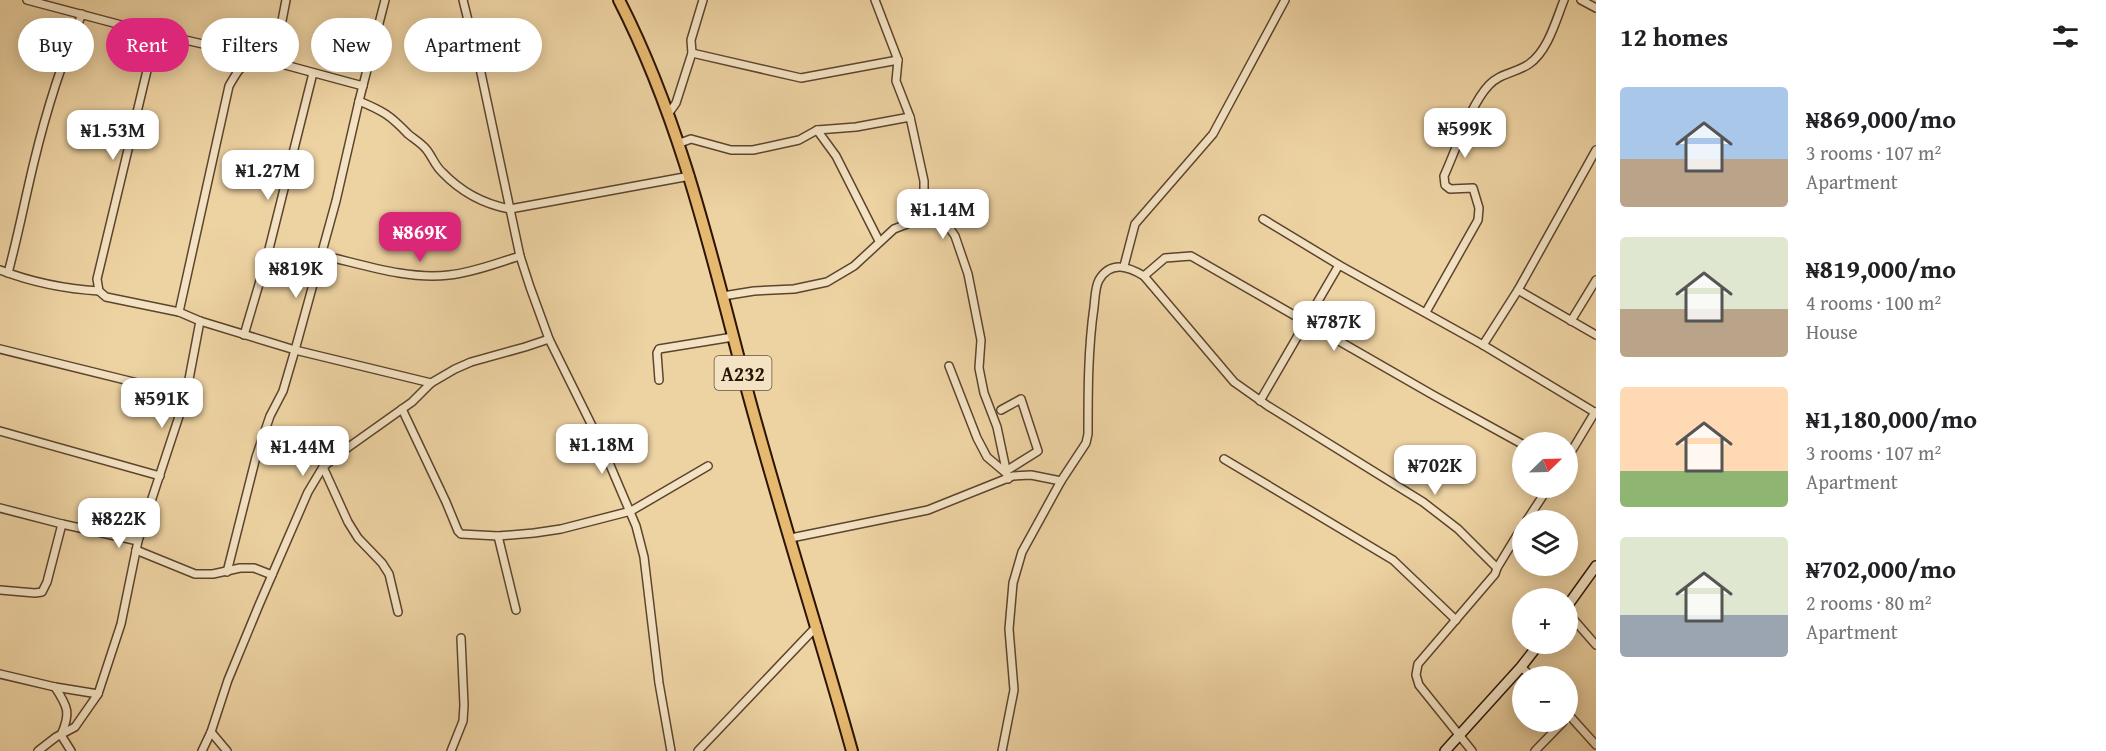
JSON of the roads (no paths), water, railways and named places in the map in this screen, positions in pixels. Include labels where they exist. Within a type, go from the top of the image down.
[{"type":"main road","name":"A232","points":[[619,0],[652,71],[680,143],[733,337],[852,751]]},
{"type":"main road","points":[[1578,591],[1596,566]]},
{"type":"main road","points":[[1522,666],[1531,654]]},
{"type":"main road","points":[[1445,751],[1512,677]]},
{"type":"street","points":[[27,0],[106,20]]},
{"type":"street","points":[[283,18],[286,0]]},
{"type":"street","points":[[227,572],[256,457],[270,416],[283,391],[295,350],[385,0]]},
{"type":"street","points":[[463,0],[482,73],[520,256],[549,339],[631,511],[644,557],[659,683],[671,751]]},
{"type":"street","points":[[669,113],[676,103],[692,53],[690,40],[703,0]]},
{"type":"street","points":[[875,0],[898,60],[896,81],[910,117],[924,181],[924,212]]},
{"type":"street","points":[[1124,266],[1135,224],[1213,134],[1285,0]]},
{"type":"street","points":[[1426,312],[1478,220],[1479,208],[1473,188],[1450,189],[1445,184],[1444,176],[1477,101],[1489,85],[1503,74],[1531,63],[1542,51],[1564,0]]},
{"type":"street","points":[[1581,0],[1596,8]]},
{"type":"street","points":[[8,273],[20,229],[34,160],[66,51],[82,14]]},
{"type":"street","points":[[692,53],[801,78],[898,60]]},
{"type":"street","points":[[299,69],[363,86]]},
{"type":"street","points":[[99,291],[97,279],[147,72]]},
{"type":"street","points":[[178,312],[230,86],[237,72]]},
{"type":"street","points":[[244,335],[267,257],[313,73]]},
{"type":"street","points":[[358,101],[382,110],[398,122],[426,149],[440,171],[472,198],[496,207],[510,209],[690,176]]},
{"type":"street","points":[[680,143],[691,139],[731,150],[753,150],[799,140],[817,130],[856,127],[910,117]]},
{"type":"street","points":[[817,130],[836,156],[879,241]]},
{"type":"street","points":[[1483,345],[1518,290],[1596,150]]},
{"type":"street","points":[[723,296],[754,291],[794,289],[828,282],[854,266],[894,229],[908,224],[924,212]]},
{"type":"street","points":[[924,212],[944,220],[955,236],[968,274],[981,339],[979,368],[984,393],[998,427],[1007,474]]},
{"type":"street","points":[[1263,219],[1339,265],[1483,345],[1595,413],[1578,441]]},
{"type":"street","points":[[321,255],[398,273],[431,276],[451,275],[520,256]]},
{"type":"street","points":[[1144,276],[1165,258],[1191,256],[1512,438]]},
{"type":"street","points":[[1260,401],[1308,322],[1339,265]]},
{"type":"street","points":[[1002,751],[1014,690],[1010,630],[1013,584],[1022,552],[1060,481],[1086,443],[1089,340],[1096,290],[1100,279],[1115,268],[1124,266],[1144,276],[1234,382],[1260,401],[1423,502],[1458,529],[1497,568]]},
{"type":"street","points":[[0,270],[46,283],[80,290],[99,291],[106,297],[178,312],[295,350],[431,382]]},
{"type":"street","points":[[1571,321],[1596,280]]},
{"type":"street","points":[[1518,290],[1596,335]]},
{"type":"street","points":[[38,751],[75,726],[98,694],[121,624],[138,541],[186,395],[200,321]]},
{"type":"street","points":[[659,380],[657,353],[659,349],[733,337]]},
{"type":"street","points":[[202,751],[211,732],[228,680],[272,575],[308,492],[323,467],[412,402],[431,382],[471,362],[549,339]]},
{"type":"street","points":[[0,349],[186,395]]},
{"type":"street","points":[[949,366],[976,438],[987,457],[1007,474],[1013,476],[1031,475],[1060,481]]},
{"type":"street","points":[[791,538],[928,510],[1007,474],[1038,451],[1022,399],[1001,410]]},
{"type":"street","points":[[402,409],[458,531],[466,534],[498,536],[561,529],[631,511],[708,466]]},
{"type":"street","points":[[0,432],[160,476]]},
{"type":"street","points":[[1224,459],[1393,560],[1456,620]]},
{"type":"street","points":[[323,467],[348,522],[358,538],[382,563],[389,574],[398,612]]},
{"type":"street","points":[[0,508],[138,541]]},
{"type":"street","points":[[0,590],[34,593],[42,591],[62,524]]},
{"type":"street","points":[[498,536],[516,610]]},
{"type":"street","points":[[1472,751],[1419,686],[1416,675],[1418,664],[1495,574],[1512,543]]},
{"type":"street","points":[[136,550],[195,574],[254,568],[272,575]]},
{"type":"street","points":[[1578,624],[1596,645]]},
{"type":"street","points":[[698,751],[817,626]]},
{"type":"street","points":[[451,751],[462,721],[464,705],[461,638]]},
{"type":"street","points":[[0,674],[98,694]]},
{"type":"street","points":[[55,687],[68,713],[61,735],[71,751]]},
{"type":"street","points":[[1578,728],[1596,745]]},
{"type":"street","points":[[211,732],[227,751]]},
{"type":"street","points":[[1535,751],[1553,732]]}]
